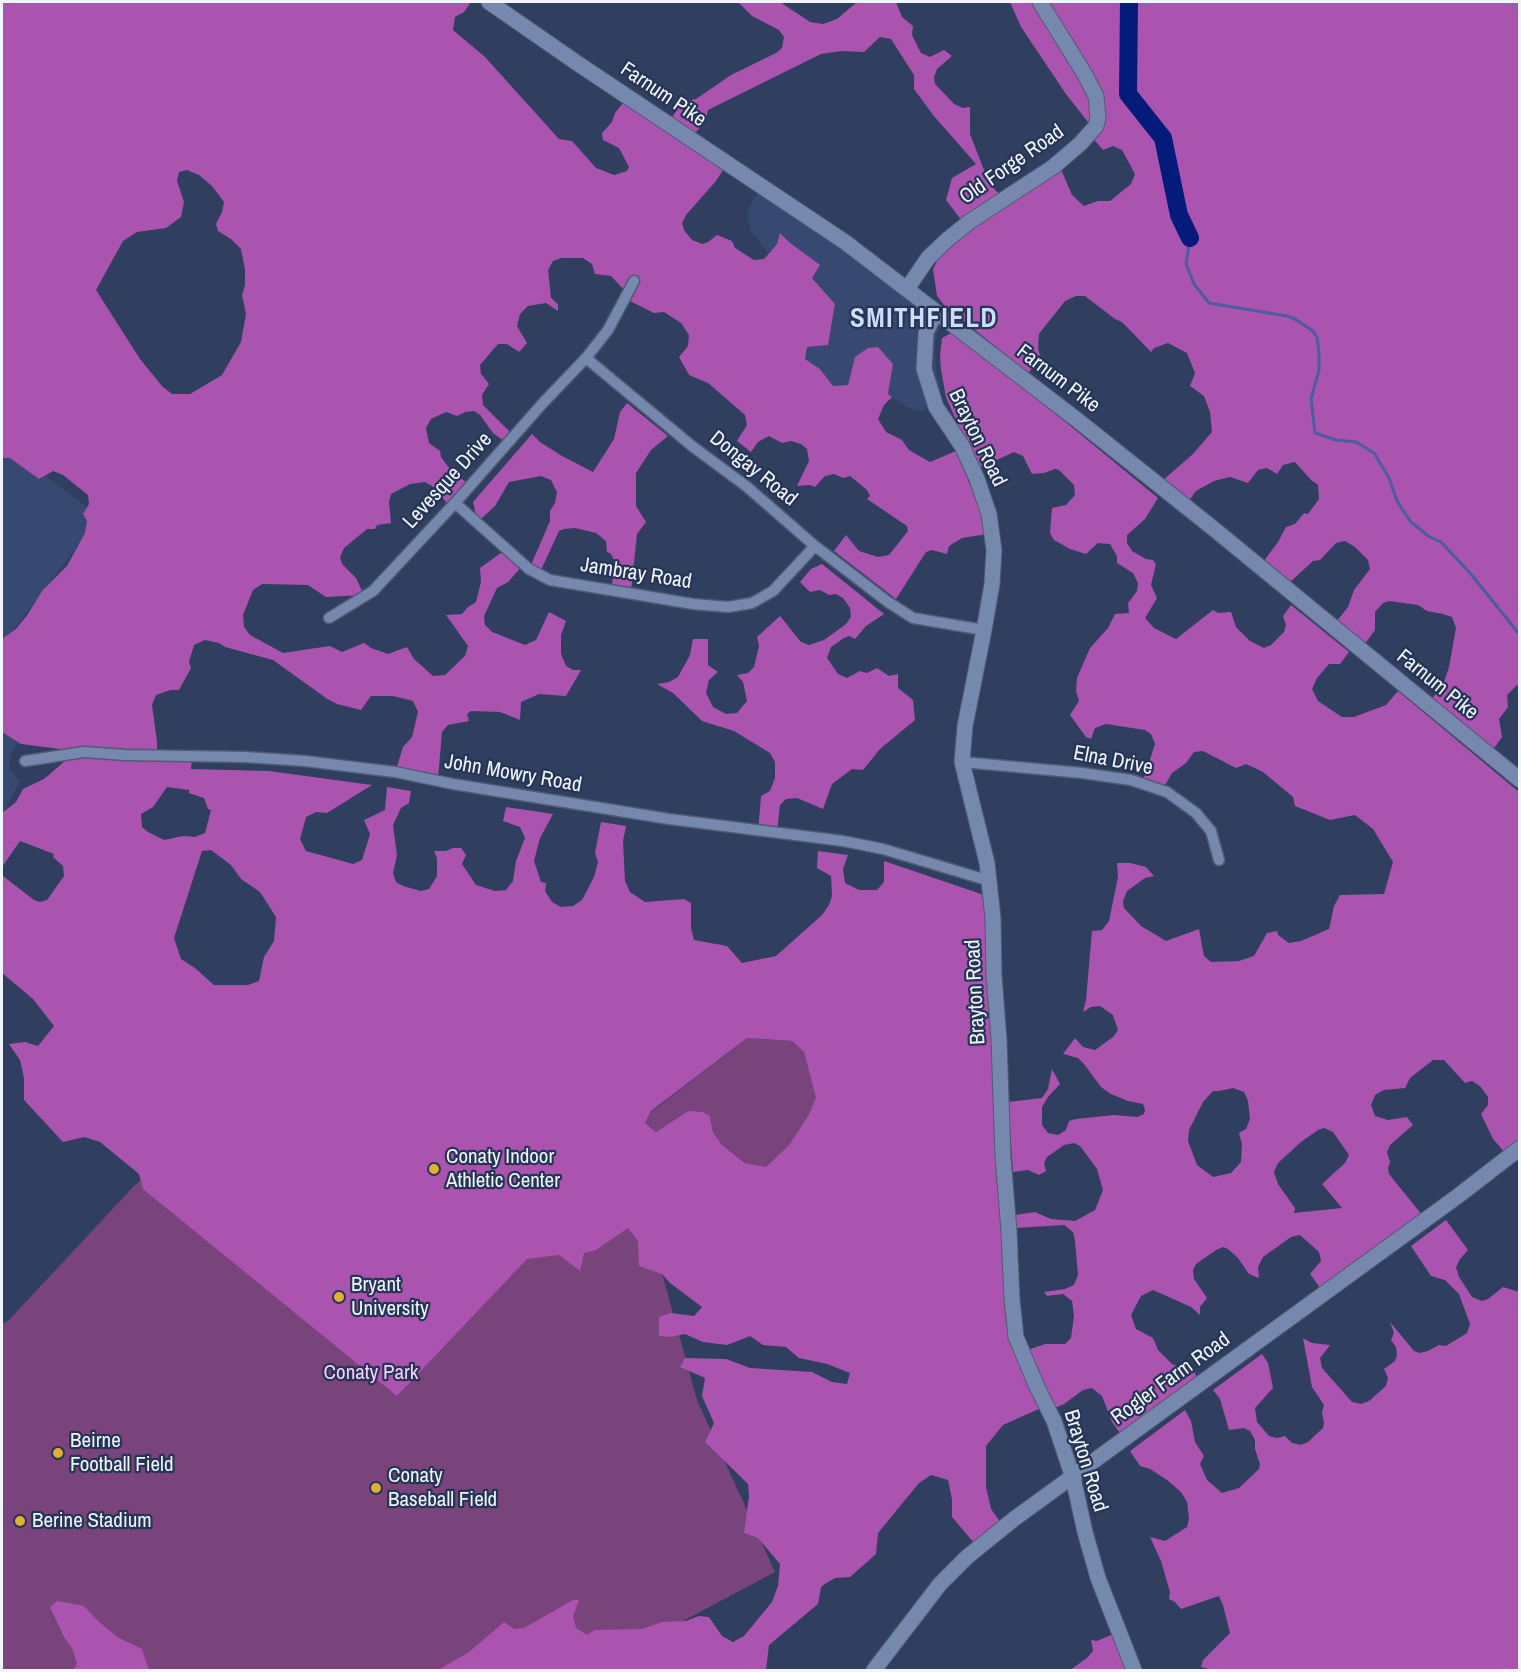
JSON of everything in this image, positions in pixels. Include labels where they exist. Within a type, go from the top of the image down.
[{"type":"street","name":"Farnum Pike","points":[[489,2],[845,242],[1124,457],[1520,780]]},
{"type":"street","name":"Old Forge Road","points":[[907,289],[928,258],[948,239],[969,222],[1053,167],[1080,144],[1096,126],[1098,118],[1096,96],[1040,2]]},
{"type":"street","points":[[586,358],[608,330],[634,281]]},
{"type":"street","name":"Brayton Road","points":[[935,313],[926,333],[924,369],[936,407],[962,446],[977,479],[988,514],[994,550],[992,584],[965,726],[962,762],[982,838],[990,881],[1003,1157],[1016,1337],[1054,1421],[1073,1478],[1084,1532],[1098,1578],[1134,1671]]},
{"type":"street","name":"Levesque Drive","points":[[329,618],[373,591],[586,358]]},
{"type":"street","name":"Dongay Road","points":[[586,358],[692,446],[746,486],[815,546],[888,602],[914,618],[984,630]]},
{"type":"street","name":"Jambray Road","points":[[455,503],[529,569],[550,580],[693,604],[728,607],[752,603],[773,591],[815,546]]},
{"type":"street","name":"John Mowry Road","points":[[25,761],[84,752],[305,761],[385,771],[669,819],[843,841],[883,849],[990,881]]},
{"type":"street","name":"Elna Drive","points":[[962,762],[1082,772],[1131,780],[1167,792],[1196,813],[1212,831],[1219,860]]},
{"type":"street","name":"Rogler Farm Road","points":[[874,1671],[940,1584],[967,1557],[1014,1519],[1458,1196],[1520,1148]]},
{"type":"shaded area","points":[[762,187],[945,313],[936,336],[935,349],[936,370],[943,401],[920,412],[910,409],[888,395],[893,364],[855,357],[848,385],[833,386],[820,369],[805,359],[807,347],[828,345],[835,304],[812,278],[789,242],[781,234],[777,244],[768,253],[751,231],[747,216],[751,203]]},
{"type":"shaded area","points":[[2,443],[100,517],[2,645]]},
{"type":"shaded area","points":[[2,733],[20,739],[11,754],[9,767],[20,781],[2,816]]},
{"type":"green space","points":[[2,2],[471,2],[464,12],[455,17],[453,30],[485,57],[559,139],[572,141],[596,168],[614,175],[627,171],[629,167],[619,148],[603,140],[602,133],[612,122],[615,113],[623,103],[723,170],[682,223],[684,230],[692,240],[702,244],[717,235],[732,241],[735,248],[754,260],[764,259],[777,244],[780,233],[820,265],[812,278],[835,304],[828,345],[807,347],[805,359],[820,369],[833,386],[848,385],[855,357],[868,348],[878,347],[893,364],[888,394],[892,397],[884,405],[878,419],[886,432],[902,440],[909,450],[930,462],[956,451],[988,528],[988,534],[962,538],[949,546],[947,554],[932,550],[926,552],[896,599],[834,551],[846,535],[859,551],[878,557],[889,555],[908,531],[907,526],[867,499],[870,496],[867,490],[850,476],[843,478],[834,474],[825,476],[815,487],[797,486],[809,461],[807,449],[801,444],[791,441],[782,443],[769,436],[758,442],[751,452],[737,441],[747,425],[745,415],[708,383],[689,375],[679,357],[688,346],[689,335],[681,323],[664,312],[654,313],[628,300],[627,293],[611,276],[595,274],[592,264],[583,258],[562,258],[553,261],[548,270],[551,298],[558,304],[558,311],[546,303],[528,306],[520,314],[517,326],[527,343],[519,352],[507,344],[498,344],[480,365],[481,374],[489,384],[482,395],[483,405],[511,433],[504,441],[493,433],[480,415],[474,411],[457,416],[446,412],[431,419],[426,428],[429,443],[440,451],[441,457],[452,472],[466,482],[447,503],[432,486],[425,482],[410,484],[391,494],[389,502],[391,523],[377,525],[375,529],[367,529],[344,548],[340,557],[342,564],[356,578],[364,595],[326,597],[308,585],[262,584],[253,590],[243,615],[244,627],[250,635],[283,653],[330,646],[342,652],[364,643],[388,654],[407,647],[414,659],[433,676],[445,675],[465,656],[468,646],[446,615],[462,614],[476,602],[481,582],[480,568],[505,550],[523,565],[508,582],[497,588],[484,616],[485,625],[492,632],[525,645],[536,640],[549,612],[566,621],[561,635],[561,654],[566,666],[573,670],[581,670],[566,696],[539,694],[521,702],[520,720],[500,712],[471,711],[467,714],[469,721],[448,725],[442,732],[438,779],[395,773],[403,747],[412,737],[418,712],[413,701],[393,696],[371,696],[361,710],[337,704],[273,660],[205,640],[194,645],[189,662],[191,668],[179,690],[156,695],[152,705],[157,755],[192,758],[191,769],[269,771],[372,785],[327,813],[316,812],[306,817],[300,839],[306,851],[353,864],[362,860],[370,834],[364,820],[385,810],[387,787],[411,791],[409,803],[401,808],[393,825],[397,855],[393,873],[396,882],[421,891],[429,889],[437,876],[437,858],[434,851],[446,851],[453,848],[461,848],[466,855],[462,864],[476,885],[495,891],[506,890],[513,881],[516,861],[525,838],[520,827],[503,821],[506,807],[553,814],[540,838],[534,861],[541,882],[546,883],[545,891],[552,902],[561,907],[573,906],[582,900],[594,877],[598,862],[595,853],[601,822],[626,826],[623,841],[625,881],[630,892],[645,902],[684,899],[691,903],[691,928],[694,940],[727,946],[742,963],[776,956],[822,915],[829,905],[832,896],[831,876],[817,868],[818,851],[848,855],[843,869],[845,883],[859,890],[877,890],[884,882],[884,861],[984,895],[1002,1199],[1006,1320],[1018,1360],[1041,1408],[1003,1425],[986,1446],[986,1487],[991,1509],[1001,1523],[975,1544],[952,1517],[952,1499],[948,1480],[931,1475],[919,1483],[878,1533],[876,1554],[850,1577],[835,1578],[821,1587],[818,1604],[769,1645],[766,1670],[438,1670],[469,1652],[504,1622],[514,1629],[524,1628],[573,1600],[579,1600],[573,1616],[576,1628],[587,1635],[595,1630],[642,1629],[662,1622],[686,1621],[699,1616],[709,1617],[722,1636],[733,1642],[744,1636],[772,1602],[778,1586],[780,1564],[758,1538],[744,1533],[749,1496],[748,1484],[705,1442],[714,1423],[702,1396],[705,1378],[680,1367],[685,1358],[726,1359],[750,1368],[812,1372],[832,1382],[847,1384],[850,1373],[827,1364],[799,1358],[786,1347],[763,1345],[750,1336],[727,1345],[703,1342],[685,1334],[670,1337],[659,1336],[659,1317],[670,1313],[694,1316],[702,1307],[670,1283],[662,1274],[639,1266],[638,1241],[628,1228],[596,1250],[584,1253],[580,1271],[559,1255],[527,1259],[397,1396],[143,1189],[139,1174],[100,1142],[84,1137],[63,1142],[24,1100],[24,1078],[20,1060],[9,1044],[25,1042],[38,1046],[54,1026],[33,999],[2,973],[2,867],[2,813],[16,802],[23,789],[44,779],[65,761],[68,750],[21,744],[2,732],[2,639],[16,629],[42,591],[67,566],[85,533],[87,521],[83,514],[89,504],[88,495],[63,475],[53,471],[39,479],[10,458],[2,458]],"holes":[[[187,170],[199,175],[212,186],[224,202],[216,224],[218,231],[241,249],[245,269],[245,285],[242,295],[246,314],[241,342],[222,375],[190,394],[172,394],[162,386],[140,359],[96,290],[123,241],[137,232],[166,228],[181,217],[184,202],[177,181],[179,172]],[[167,787],[189,790],[189,793],[204,798],[208,809],[211,810],[205,833],[195,837],[183,836],[164,840],[142,827],[141,814],[153,807]],[[20,841],[54,854],[53,857],[63,866],[64,876],[47,900],[40,902],[34,900],[3,876],[2,867]],[[211,850],[231,865],[241,879],[260,892],[276,917],[274,941],[264,957],[259,981],[248,985],[214,985],[181,959],[174,938],[202,851]],[[747,1038],[792,1041],[804,1052],[816,1098],[808,1116],[789,1145],[766,1167],[745,1163],[722,1145],[713,1132],[710,1116],[703,1112],[688,1111],[656,1132],[645,1123],[651,1111]]]},
{"type":"green space","points":[[738,2],[780,2],[810,22],[823,24],[837,19],[857,2],[896,2],[902,17],[913,26],[912,35],[921,53],[930,57],[944,50],[952,56],[937,69],[934,77],[935,84],[954,104],[963,108],[970,107],[970,134],[989,183],[999,194],[962,221],[946,200],[952,178],[976,164],[933,115],[914,89],[914,75],[891,39],[880,37],[864,52],[841,51],[821,54],[708,110],[706,119],[694,135],[671,119],[682,102],[696,99],[731,75],[782,48],[784,37],[779,30],[752,16]]},
{"type":"green space","points":[[1010,2],[1519,2],[1520,685],[1517,685],[1507,695],[1508,707],[1499,719],[1502,737],[1492,751],[1431,700],[1443,685],[1449,667],[1456,628],[1452,617],[1427,611],[1418,605],[1389,601],[1383,603],[1375,612],[1375,630],[1364,645],[1336,622],[1348,607],[1354,590],[1370,569],[1368,560],[1355,547],[1345,541],[1336,543],[1320,560],[1313,561],[1289,583],[1263,562],[1286,527],[1295,524],[1304,513],[1308,514],[1319,499],[1318,485],[1295,462],[1283,465],[1277,474],[1267,468],[1258,470],[1248,483],[1230,477],[1214,481],[1196,491],[1188,502],[1162,481],[1193,454],[1212,432],[1210,412],[1204,396],[1190,386],[1195,373],[1187,353],[1168,343],[1154,348],[1151,352],[1122,322],[1085,296],[1076,296],[1065,301],[1039,334],[1038,348],[1041,359],[1028,373],[944,305],[937,296],[933,269],[939,257],[957,238],[1060,167],[1072,195],[1084,206],[1098,201],[1110,201],[1131,184],[1135,174],[1122,150],[1113,146],[1103,150],[1090,135],[1091,126],[1066,94],[1021,27]]},
{"type":"green space","points":[[953,332],[961,336],[1158,498],[1145,519],[1127,535],[1127,543],[1132,551],[1146,559],[1153,560],[1156,564],[1151,585],[1157,598],[1145,618],[1154,628],[1176,639],[1213,610],[1218,613],[1231,612],[1236,627],[1250,641],[1264,648],[1271,645],[1284,632],[1286,625],[1283,616],[1291,605],[1349,652],[1340,664],[1329,664],[1317,678],[1312,689],[1318,701],[1342,717],[1354,717],[1386,705],[1398,691],[1519,792],[1519,1146],[1507,1155],[1493,1139],[1481,1114],[1488,1105],[1488,1097],[1480,1086],[1472,1081],[1465,1083],[1444,1060],[1433,1060],[1410,1078],[1405,1088],[1384,1090],[1375,1095],[1371,1105],[1375,1116],[1388,1120],[1407,1117],[1413,1125],[1390,1145],[1387,1152],[1390,1162],[1388,1168],[1389,1174],[1422,1215],[1321,1289],[1310,1274],[1321,1261],[1319,1252],[1300,1235],[1291,1237],[1263,1257],[1258,1267],[1259,1278],[1249,1274],[1238,1258],[1223,1247],[1196,1264],[1193,1270],[1194,1279],[1207,1298],[1200,1307],[1200,1315],[1191,1307],[1153,1290],[1141,1296],[1131,1315],[1136,1329],[1153,1338],[1158,1350],[1172,1364],[1179,1367],[1190,1362],[1198,1380],[1122,1436],[1112,1422],[1102,1396],[1092,1388],[1083,1390],[1064,1404],[1052,1409],[1025,1351],[1045,1344],[1065,1344],[1071,1338],[1074,1316],[1072,1301],[1063,1294],[1047,1296],[1044,1292],[1065,1289],[1074,1285],[1078,1275],[1073,1232],[1064,1225],[1016,1228],[1015,1215],[1035,1212],[1051,1219],[1075,1221],[1095,1210],[1103,1190],[1097,1169],[1080,1146],[1074,1143],[1064,1145],[1047,1157],[1044,1163],[1046,1171],[1039,1175],[1028,1170],[1013,1172],[1008,1102],[1042,1098],[1048,1089],[1052,1069],[1060,1084],[1042,1107],[1042,1125],[1048,1133],[1058,1135],[1066,1130],[1069,1121],[1076,1119],[1114,1115],[1137,1117],[1144,1114],[1143,1104],[1111,1094],[1101,1087],[1078,1058],[1063,1054],[1075,1038],[1083,1047],[1095,1050],[1113,1037],[1118,1030],[1113,1015],[1100,1006],[1091,1007],[1083,1012],[1092,931],[1102,930],[1109,921],[1118,877],[1117,863],[1146,867],[1154,876],[1145,878],[1127,891],[1123,901],[1124,908],[1141,926],[1166,941],[1199,929],[1204,956],[1211,962],[1239,961],[1254,956],[1267,933],[1277,931],[1278,935],[1289,943],[1301,941],[1329,929],[1334,906],[1340,895],[1384,894],[1393,862],[1373,829],[1355,815],[1330,820],[1295,806],[1293,797],[1263,772],[1246,764],[1236,768],[1203,751],[1194,752],[1186,763],[1172,773],[1163,789],[1142,784],[1155,744],[1151,734],[1145,730],[1106,724],[1095,728],[1091,739],[1086,737],[1070,715],[1079,701],[1076,691],[1077,678],[1090,648],[1108,628],[1115,614],[1129,613],[1128,603],[1137,591],[1138,583],[1133,573],[1117,563],[1117,556],[1110,544],[1098,543],[1086,554],[1070,549],[1054,540],[1050,533],[1052,508],[1066,505],[1075,495],[1074,485],[1059,470],[1032,474],[1023,456],[1014,452],[977,469],[946,397],[940,356],[942,338]],"holes":[[[1233,1088],[1244,1092],[1248,1101],[1250,1119],[1246,1129],[1239,1133],[1242,1144],[1241,1162],[1231,1173],[1213,1177],[1197,1165],[1188,1141],[1189,1130],[1203,1102],[1213,1091]],[[1324,1128],[1333,1132],[1349,1155],[1345,1163],[1322,1184],[1342,1208],[1294,1213],[1295,1208],[1278,1184],[1274,1172],[1278,1163],[1301,1142]]]},
{"type":"green space","points":[[627,403],[668,436],[651,450],[636,473],[636,506],[646,522],[637,534],[631,591],[611,588],[616,564],[611,554],[607,552],[606,541],[596,533],[575,528],[559,531],[541,570],[531,565],[550,521],[550,511],[555,503],[557,492],[551,480],[541,476],[509,482],[495,506],[481,519],[476,515],[473,502],[532,434],[562,456],[593,472],[614,439],[620,412]]},
{"type":"green space","points":[[822,564],[884,614],[866,626],[855,639],[849,636],[831,647],[827,658],[838,674],[847,678],[860,671],[867,673],[877,668],[889,676],[898,674],[898,688],[913,700],[915,720],[880,749],[863,770],[852,769],[832,784],[823,809],[797,798],[786,799],[780,805],[777,832],[758,832],[761,796],[770,791],[775,778],[775,762],[770,753],[734,731],[702,721],[673,693],[657,684],[669,682],[678,677],[690,655],[693,639],[708,639],[708,665],[718,672],[709,680],[706,693],[713,707],[726,714],[737,713],[747,701],[743,682],[737,675],[748,673],[754,667],[759,646],[757,637],[780,616],[801,642],[809,645],[824,640],[846,624],[851,617],[850,608],[843,598],[820,590],[810,592],[800,582],[811,569]]},
{"type":"green space","points":[[747,1038],[792,1041],[804,1052],[817,1098],[789,1145],[766,1167],[745,1163],[722,1145],[713,1132],[710,1116],[688,1111],[656,1132],[645,1123],[651,1112]]},
{"type":"green space","name":"Conaty Park","points":[[185,1140],[579,1147],[662,1273],[697,1400],[775,1572],[591,1670],[2,1670],[2,1324],[9,1320],[134,1186]]},
{"type":"green space","points":[[1446,1220],[1468,1250],[1456,1267],[1459,1277],[1472,1297],[1482,1301],[1503,1287],[1519,1292],[1519,1670],[1213,1670],[1201,1667],[1203,1660],[1230,1633],[1223,1605],[1219,1596],[1181,1609],[1169,1599],[1170,1592],[1161,1561],[1150,1537],[1165,1541],[1187,1527],[1189,1519],[1187,1502],[1181,1492],[1167,1480],[1150,1469],[1140,1466],[1130,1451],[1185,1410],[1191,1421],[1195,1442],[1204,1456],[1200,1464],[1207,1480],[1222,1493],[1239,1488],[1259,1469],[1255,1440],[1250,1431],[1244,1428],[1229,1430],[1220,1399],[1213,1390],[1262,1354],[1268,1363],[1273,1388],[1255,1408],[1257,1422],[1269,1436],[1277,1438],[1285,1436],[1292,1443],[1301,1445],[1308,1442],[1323,1428],[1324,1423],[1322,1413],[1324,1405],[1312,1387],[1303,1338],[1312,1343],[1330,1345],[1320,1358],[1322,1368],[1352,1402],[1361,1404],[1369,1401],[1386,1386],[1388,1378],[1384,1369],[1395,1361],[1396,1347],[1391,1340],[1394,1333],[1390,1322],[1414,1351],[1420,1353],[1439,1345],[1446,1346],[1467,1333],[1470,1324],[1459,1294],[1445,1280],[1431,1276],[1411,1246]]},
{"type":"green space","points":[[57,1601],[84,1606],[119,1638],[142,1649],[149,1670],[73,1670],[77,1664],[72,1648],[64,1637],[50,1607]]},
{"type":"green space","points":[[1118,1632],[1135,1670],[1070,1670],[1093,1651],[1091,1640],[1097,1641]]},
{"type":"waterway","points":[[1129,2],[1128,94],[1163,138],[1179,215],[1190,238]]},
{"type":"waterway","points":[[1190,238],[1186,264],[1194,284],[1209,303],[1287,316],[1313,331],[1317,337],[1319,354],[1319,370],[1311,399],[1315,433],[1336,440],[1356,442],[1374,453],[1389,478],[1397,501],[1410,521],[1428,536],[1441,542],[1470,573],[1520,635]]},
{"type":"place","name":"Conaty Indoor Athletic Center","points":[[434,1169]]},
{"type":"place","name":"Bryant University","points":[[339,1297]]},
{"type":"place","name":"Beirne Football Field","points":[[58,1453]]},
{"type":"place","name":"Conaty Baseball Field","points":[[376,1488]]},
{"type":"place","name":"Berine Stadium","points":[[20,1521]]},
{"type":"district","name":"SMITHFIELD","points":[[924,320]]}]
